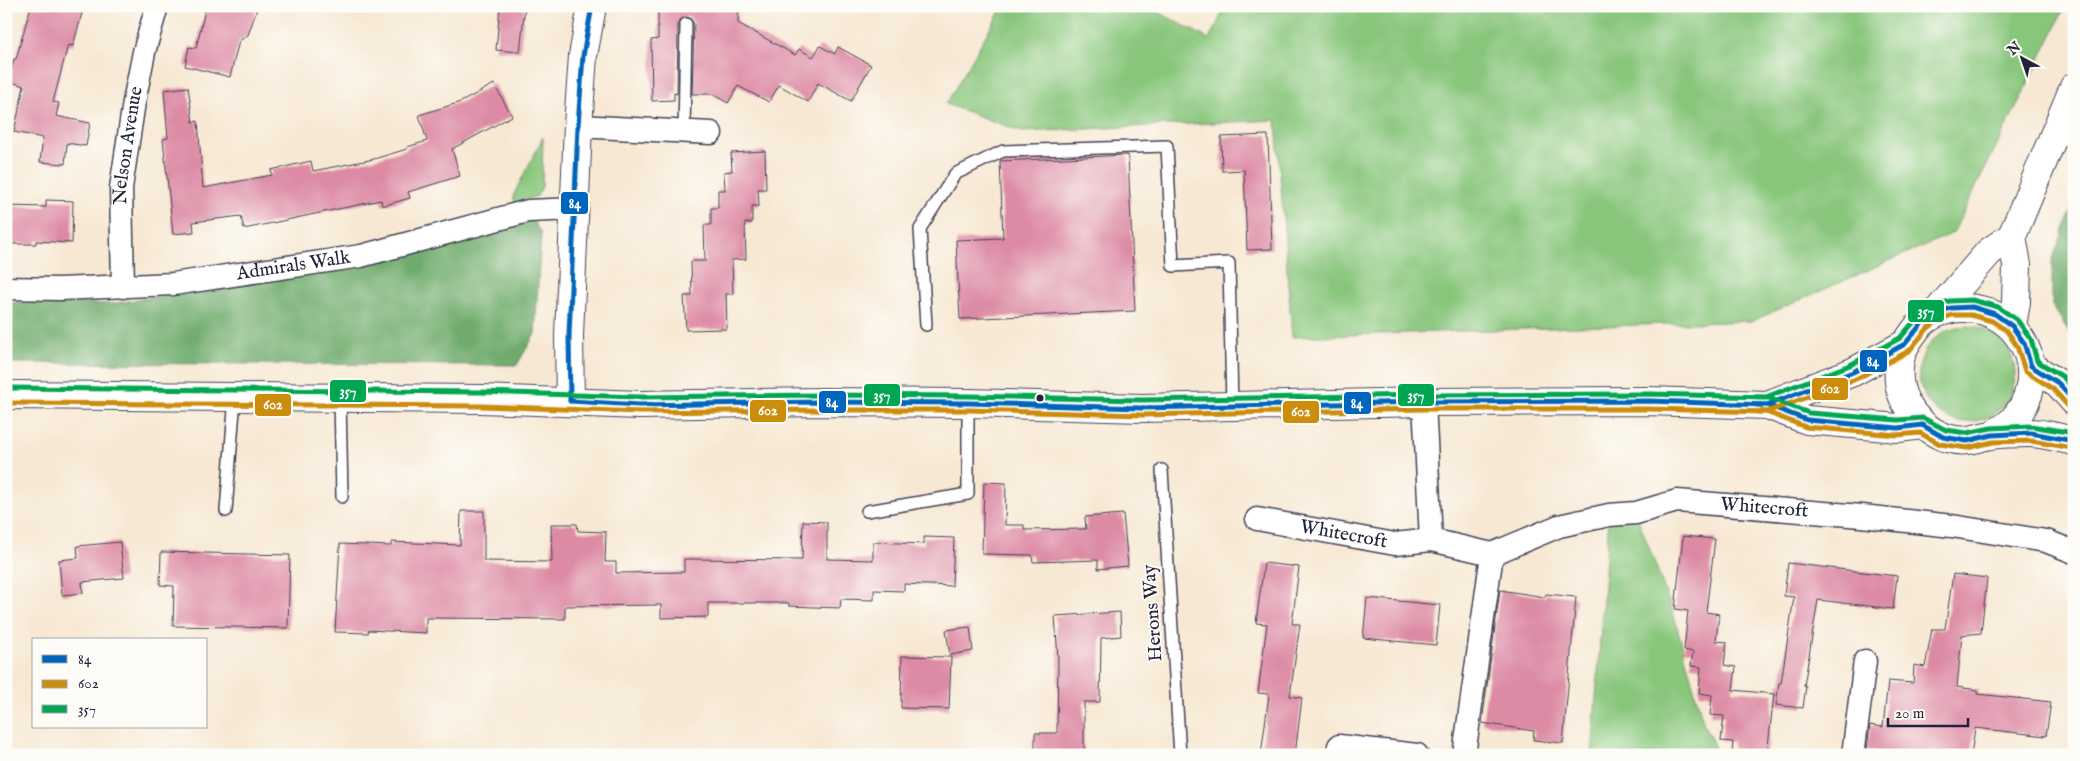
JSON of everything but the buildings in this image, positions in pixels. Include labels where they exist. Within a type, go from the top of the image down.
[{"type":"main road","points":[[570,401],[569,334],[578,126],[583,56],[592,6]]},
{"type":"main road","points":[[1936,313],[1990,252],[2012,236],[2074,87]]},
{"type":"main road","points":[[2012,236],[2017,265],[2016,302],[2012,326]]},
{"type":"main road","points":[[1992,435],[2010,423],[2022,407],[2030,387],[2031,366],[2024,343],[2012,326],[1995,314],[1972,307],[1951,308],[1936,313],[1922,322],[1905,344],[1900,357],[1898,378],[1905,404],[1922,425],[1942,437],[1967,441],[1992,435],[2031,433],[2054,436],[2074,442]]},
{"type":"main road","points":[[1767,405],[1853,372],[1905,344]]},
{"type":"main road","points":[[2031,366],[2058,383],[2074,401]]},
{"type":"main road","points":[[6,395],[570,401],[659,405],[820,402],[968,403],[1142,408],[1424,402],[1649,401],[1767,405],[1806,420],[1898,428],[1922,425]]},
{"type":"street","name":"Nelson Avenue","points":[[122,288],[121,188],[141,66],[157,6]]},
{"type":"street","points":[[578,126],[711,133]]},
{"type":"street","name":"Admirals Walk","points":[[6,288],[122,288],[173,284],[361,256],[528,211],[575,209]]},
{"type":"street","points":[[1424,402],[1431,540]]},
{"type":"street","name":"Whitecroft","points":[[1257,519],[1395,544],[1431,540],[1492,554],[1559,526],[1609,515],[1636,513],[1677,501],[1862,516],[1952,526],[2046,541],[2074,552]]},
{"type":"street","points":[[1464,755],[1492,554]]},
{"type":"street","points":[[1853,755],[1866,661]]},
{"type":"street","points":[[1337,750],[1417,755]]},
{"type":"lane","points":[[684,133],[686,24]]},
{"type":"lane","points":[[926,325],[920,229],[955,174],[1003,151],[1167,146],[1173,266],[1229,263],[1232,407]]},
{"type":"lane","points":[[226,511],[234,397]]},
{"type":"lane","points":[[340,398],[342,497]]},
{"type":"lane","points":[[867,511],[968,494],[968,403]]},
{"type":"lane","name":"Herons Way","points":[[1162,470],[1180,755]]},
{"type":"shaded area","points":[[621,6],[738,6],[738,8],[620,10]]},
{"type":"green space","points":[[1003,6],[1147,6],[1209,39],[1226,6],[2064,6],[2055,29],[1953,233],[1752,321],[1292,337],[1276,120],[1022,132],[946,104]]},
{"type":"green space","points":[[543,137],[542,187],[537,196],[515,203],[513,196]]},
{"type":"green space","points":[[2074,203],[2074,340],[2052,305],[2052,261]]},
{"type":"green space","points":[[532,219],[541,233],[535,334],[517,365],[6,363],[6,302],[111,304],[387,259],[486,236]]},
{"type":"green space","points":[[1967,326],[1985,330],[2001,340],[2011,356],[2015,374],[2011,392],[2001,408],[1985,418],[1967,422],[1949,418],[1933,408],[1923,392],[1919,374],[1923,356],[1933,340],[1949,330]]},
{"type":"green space","points":[[1636,513],[1673,612],[1704,725],[1719,755],[1592,755],[1609,515]]},
{"type":"transit line","name":"84","points":[[570,401],[569,335],[578,126],[583,56],[592,6]]},
{"type":"transit line","name":"357","points":[[6,388],[481,392],[640,397],[820,395],[1142,400],[1424,395],[1649,394],[1766,397],[1850,365],[1900,338],[1918,317],[1933,306],[1950,301],[1972,300],[1998,307],[2017,320],[2031,339],[2037,361],[2063,377],[2074,389]]},
{"type":"transit line","name":"84","points":[[570,401],[640,405],[820,402],[968,403],[1142,408],[1424,402],[1649,401],[1767,405],[1853,372],[1905,344],[1923,322],[1936,313],[1951,308],[1972,307],[1995,314],[2012,326],[2024,343],[2031,366],[2058,383],[2074,401]]},
{"type":"transit line","name":"602","points":[[6,403],[481,406],[640,412],[968,410],[1142,415],[1424,409],[1649,409],[1767,412],[1856,379],[1909,351],[1928,328],[1939,320],[1952,315],[1971,315],[1992,321],[2007,331],[2017,346],[2025,371],[2053,389],[2068,406]]},
{"type":"transit line","name":"357","points":[[1757,398],[1769,398],[1809,413],[1898,420],[1923,418],[1946,430],[1967,433],[1991,428],[2031,426],[2074,433]]},
{"type":"transit line","name":"84","points":[[1757,405],[1767,405],[1807,420],[1898,428],[1922,425],[1943,437],[1967,441],[1992,435],[2031,433],[2074,441]]},
{"type":"transit line","name":"602","points":[[1757,412],[1766,412],[1806,427],[1897,435],[1920,433],[1940,444],[1967,448],[1993,442],[2031,441],[2072,448]]}]
